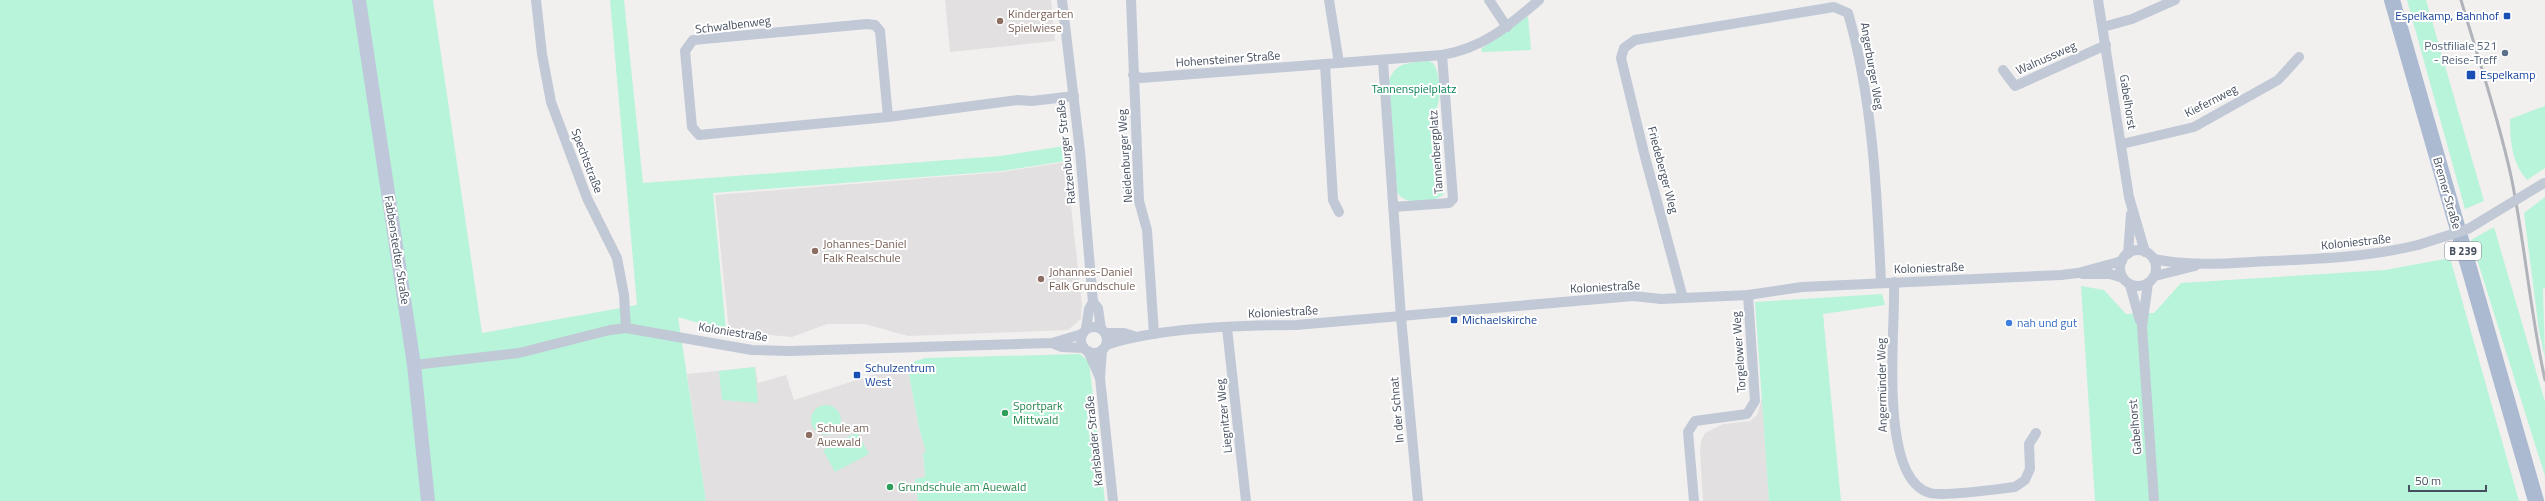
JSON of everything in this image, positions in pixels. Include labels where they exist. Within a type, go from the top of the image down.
[{"type":"main road","name":"Bremer Straße","points":[[2392,0],[2536,501]]},
{"type":"street","name":"Fabbenstedter Straße","points":[[359,0],[414,365],[428,501]]},
{"type":"street","name":"Spechtstraße","points":[[536,0],[542,54],[551,102],[586,198],[617,258],[624,295],[626,328]]},
{"type":"street","name":"Ratzenburger Straße","points":[[1062,0],[1074,96],[1093,302],[1098,308],[1103,331]]},
{"type":"street","name":"Neidenburger Weg","points":[[1131,0],[1139,202],[1147,230],[1154,334]]},
{"type":"street","points":[[1329,0],[1339,63]]},
{"type":"street","points":[[1489,0],[1507,27]]},
{"type":"street","points":[[1401,317],[1383,61],[1462,52],[1486,41],[1507,27],[1540,0]]},
{"type":"street","name":"Gabelhorst","points":[[2098,0],[2104,27],[2132,208],[2145,252]]},
{"type":"street","points":[[2104,27],[2132,19],[2175,0]]},
{"type":"street","name":"Angerburger Weg","points":[[1624,48],[1635,40],[1834,7],[1848,13],[1856,40],[1870,128],[1881,283]]},
{"type":"street","name":"Schwalbenweg","points":[[888,117],[880,31],[875,25],[867,24],[693,40],[685,50],[692,127],[699,135],[888,117],[1018,100],[1032,102],[1074,96]]},
{"type":"street","name":"Walnussweg","points":[[2003,70],[2015,86],[2106,45]]},
{"type":"street","name":"Friedeberger Weg","points":[[1624,48],[1621,58],[1644,154],[1683,298]]},
{"type":"street","name":"Tannenbergplatz","points":[[1393,207],[1449,203],[1453,199],[1442,55]]},
{"type":"street","name":"Kiefernweg","points":[[2122,144],[2194,127],[2278,80],[2300,57]]},
{"type":"street","name":"Hohensteiner Straße","points":[[1133,75],[1141,78],[1383,61]]},
{"type":"street","points":[[1325,64],[1333,200],[1339,212]]},
{"type":"street","name":"Koloniestraße","points":[[2154,259],[2201,265],[2379,254],[2418,245],[2468,229],[2544,182]]},
{"type":"street","name":"Gabelhorst","points":[[2125,257],[2132,208]]},
{"type":"street","points":[[2134,251],[2145,252],[2154,259],[2156,268],[2152,280],[2142,286],[2127,281],[2121,272],[2125,257],[2134,251]]},
{"type":"street","name":"Koloniestraße","points":[[1103,331],[1124,333],[1134,336],[1227,328],[1296,325],[1401,317],[1633,296],[1661,299],[1748,295],[1802,287],[1894,282],[1948,281],[2078,273],[2125,257]]},
{"type":"street","name":"Koloniestraße","points":[[2152,280],[2201,265]]},
{"type":"street","name":"Koloniestraße","points":[[2078,273],[2086,276],[2110,274],[2127,281]]},
{"type":"street","name":"Gabelhorst","points":[[2142,327],[2152,280]]},
{"type":"street","name":"Gabelhorst","points":[[2127,281],[2142,327],[2154,501]]},
{"type":"street","name":"Angermünder Weg","points":[[1894,282],[1892,397],[1895,438],[1910,482],[1921,490],[1935,494],[2015,488],[2025,480],[2030,469],[2029,444],[2036,433]]},
{"type":"street","name":"Torgelower Weg","points":[[1694,501],[1688,432],[1695,421],[1747,414],[1755,401],[1748,295]]},
{"type":"street","name":"Ratzenburger Straße","points":[[1084,332],[1089,309],[1093,302]]},
{"type":"street","name":"In der Schnat","points":[[1401,317],[1418,501]]},
{"type":"street","points":[[1092,327],[1103,331],[1104,347],[1094,353],[1086,350],[1081,339],[1084,332],[1092,327]]},
{"type":"street","name":"Koloniestraße","points":[[414,365],[519,353],[610,330],[626,328],[756,350],[884,349],[1052,343],[1084,332]]},
{"type":"street","name":"Liegnitzer Weg","points":[[1227,328],[1246,501]]},
{"type":"street","name":"Koloniestraße","points":[[1104,347],[1125,341],[1134,336]]},
{"type":"street","name":"Koloniestraße","points":[[1052,343],[1062,347],[1086,350]]},
{"type":"street","name":"Karlsbader Straße","points":[[1104,347],[1100,378],[1113,501]]},
{"type":"street","name":"Karlsbader Straße","points":[[1086,350],[1100,378]]},
{"type":"shaded area","name":"Kindergarten Spielwiese","points":[[945,0],[1051,0],[1055,41],[950,52]]},
{"type":"shaded area","points":[[1066,162],[1082,304],[1081,319],[1068,330],[908,336],[865,324],[827,324],[792,337],[729,331],[715,195],[1002,172]]},
{"type":"shaded area","name":"Schule am Auewald","points":[[907,364],[919,428],[926,452],[923,454],[925,477],[915,479],[918,501],[706,501],[687,374],[755,367],[758,383],[786,375],[794,400]]},
{"type":"shaded area","points":[[1762,398],[1769,501],[1703,501],[1700,451],[1701,441],[1705,433],[1723,424],[1750,421],[1757,415]]},
{"type":"green space","points":[[0,0],[433,0],[482,333],[637,305],[610,0],[624,0],[643,183],[1001,156],[1064,146],[1066,161],[1002,171],[713,193],[726,331],[678,317],[706,501],[0,501]]},
{"type":"green space","points":[[2407,0],[2426,0],[2484,201],[2465,209]]},
{"type":"green space","points":[[1528,16],[1531,50],[1482,52],[1481,49]]},
{"type":"green space","name":"Tannenspielplatz","points":[[1429,61],[1433,63],[1439,79],[1440,93],[1436,109],[1442,188],[1445,192],[1435,199],[1421,202],[1406,200],[1400,197],[1397,192],[1389,81],[1395,70],[1404,64]]},
{"type":"green space","points":[[2545,106],[2545,168],[2527,180],[2515,159],[2510,119]]},
{"type":"green space","points":[[2545,197],[2545,288],[2543,289],[2545,358],[2539,331],[2524,213]]},
{"type":"green space","points":[[2494,227],[2545,402],[2545,476],[2471,240]]},
{"type":"green space","points":[[2450,258],[2519,501],[2095,501],[2081,286],[2104,290],[2126,314],[2154,313],[2181,283],[2385,270]]},
{"type":"green space","points":[[1882,294],[1885,305],[1823,314],[1841,501],[1769,501],[1755,302]]},
{"type":"green space","name":"Sportpark Mittwald","points":[[1080,354],[1089,362],[1105,501],[918,501],[915,479],[925,477],[923,453],[926,452],[919,428],[907,364],[925,358]]},
{"type":"green space","points":[[755,367],[758,403],[722,400],[719,371]]},
{"type":"green space","points":[[826,405],[836,410],[841,420],[836,430],[826,435],[816,430],[811,420],[816,410]]},
{"type":"green space","points":[[857,432],[869,454],[835,472],[823,450]]},
{"type":"railway","points":[[2461,0],[2494,109],[2511,176],[2535,329],[2545,380]]},
{"type":"place","name":"Espelkamp, Bahnhof","points":[[2507,16]]},
{"type":"place","name":"Kindergarten Spielwiese","points":[[1000,21]]},
{"type":"place","name":"Postfiliale 521 - Reise-Treff","points":[[2505,53]]},
{"type":"place","name":"Espelkamp","points":[[2471,75]]},
{"type":"place","name":"Johannes-Daniel Falk Realschule","points":[[815,251]]},
{"type":"place","name":"Johannes-Daniel Falk Grundschule","points":[[1041,279]]},
{"type":"place","name":"Michaelskirche","points":[[1454,320]]},
{"type":"place","name":"nah und gut","points":[[2009,323]]},
{"type":"place","name":"Schulzentrum West","points":[[857,375]]},
{"type":"place","name":"Sportpark Mittwald","points":[[1005,413]]},
{"type":"place","name":"Schule am Auewald","points":[[809,435]]},
{"type":"place","name":"Grundschule am Auewald","points":[[890,487]]}]
